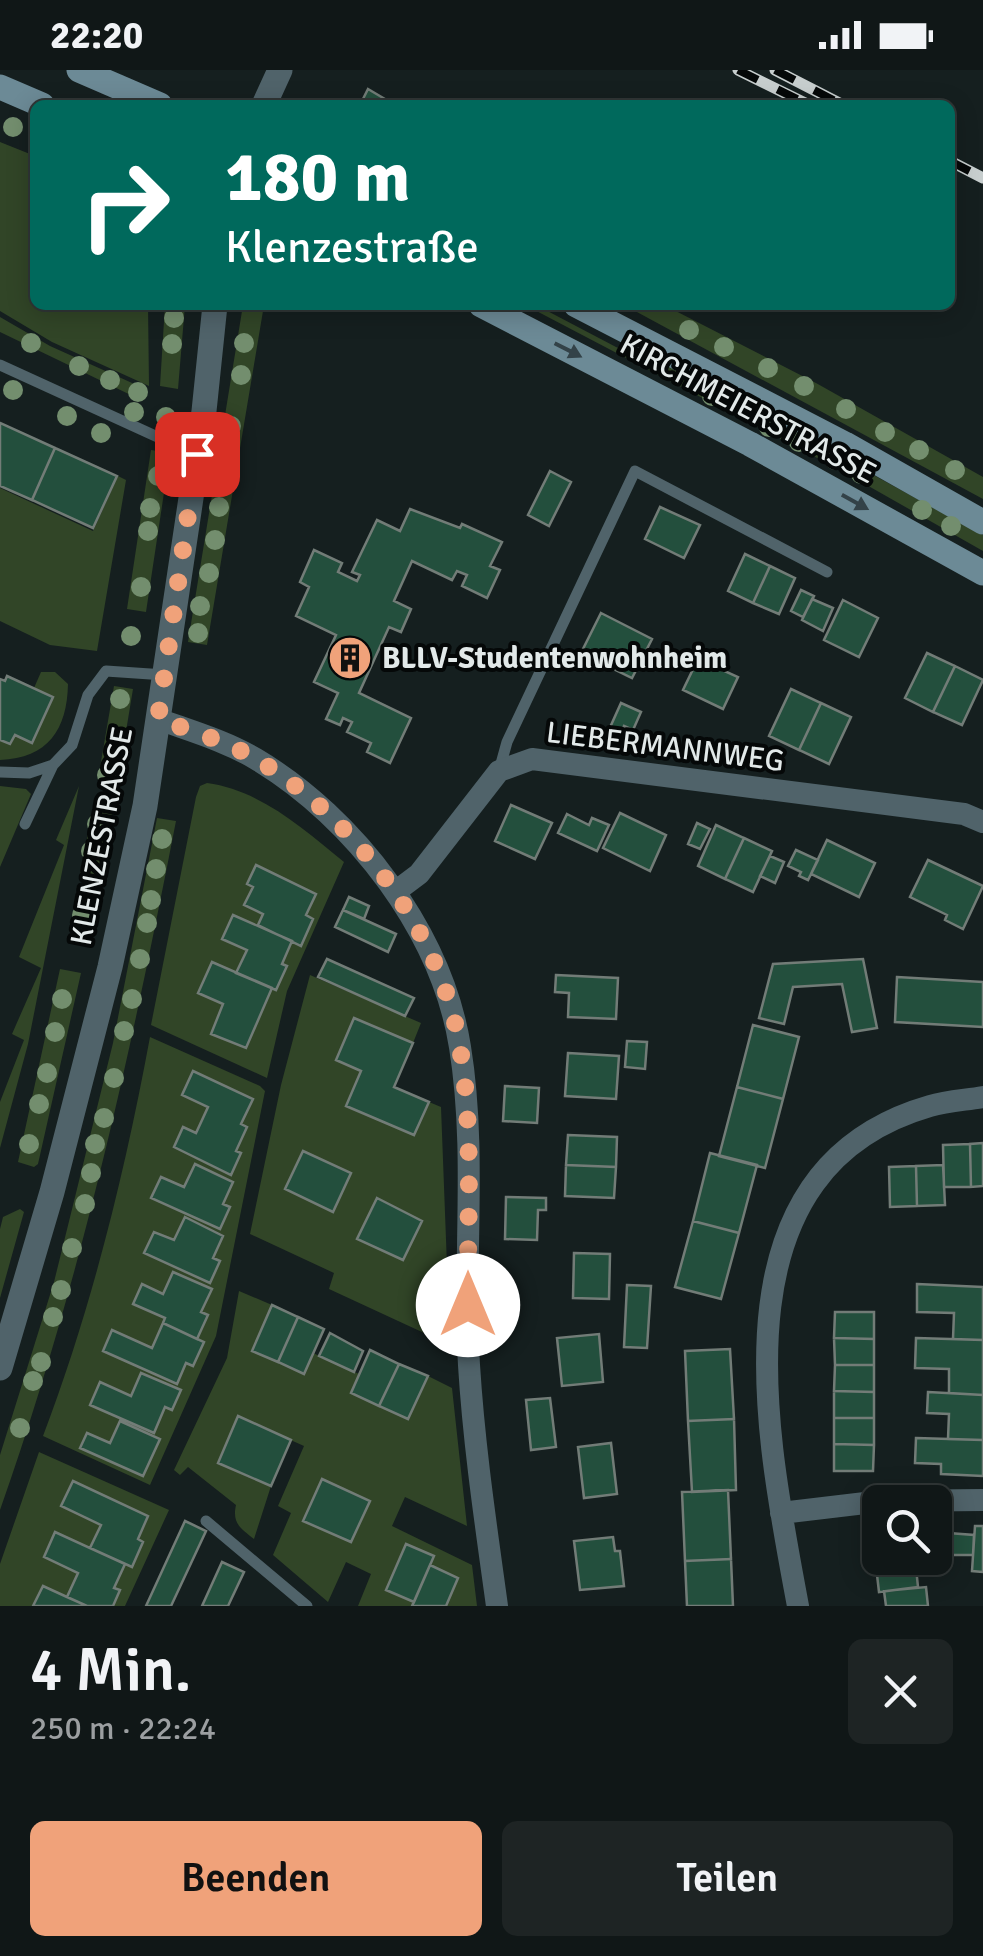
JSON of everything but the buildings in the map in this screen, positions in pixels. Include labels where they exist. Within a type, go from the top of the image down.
[{"type":"main road","points":[[79,70],[148,100]]},
{"type":"main road","points":[[0,87],[30,100]]},
{"type":"main road","name":"KIRCHMEIERSTRASSE","points":[[491,310],[750,444],[983,573]]},
{"type":"main road","name":"KIRCHMEIERSTRASSE","points":[[586,310],[845,444],[983,522]]},
{"type":"street","points":[[266,100],[280,70]]},
{"type":"street","name":"KLENZESTRASSE","points":[[0,1368],[52,1192],[110,967],[145,806],[214,310]]},
{"type":"street","points":[[158,719],[218,740],[285,777],[362,847],[395,892],[447,992],[460,1046],[468,1182],[469,1364],[497,1606]]},
{"type":"street","name":"LIEBERMANNWEG","points":[[499,772],[532,759],[964,814],[983,822]]},
{"type":"street","points":[[395,892],[419,874],[499,772]]},
{"type":"street","points":[[798,1606],[781,1513],[768,1395],[766,1326],[775,1271],[792,1221],[819,1179],[858,1142],[929,1106],[983,1097]]},
{"type":"street","points":[[781,1513],[882,1501],[983,1500]]},
{"type":"lane","points":[[0,364],[197,454]]},
{"type":"lane","points":[[499,772],[507,742],[635,471],[827,572]]},
{"type":"lane","points":[[25,824],[53,765],[72,745],[88,695],[106,672],[164,676]]},
{"type":"lane","points":[[0,772],[30,772],[53,765]]},
{"type":"lane","points":[[206,1521],[307,1606]]},
{"type":"green space","points":[[0,142],[30,154],[30,310],[148,310],[149,386],[52,342],[0,311]]},
{"type":"green space","points":[[165,310],[185,310],[178,389],[160,386]]},
{"type":"green space","points":[[242,310],[263,310],[207,645],[188,642]]},
{"type":"green space","points":[[535,310],[546,310],[616,347],[685,372],[983,535],[983,551],[842,471]]},
{"type":"green space","points":[[633,310],[674,310],[816,383],[983,477],[983,499]]},
{"type":"green space","points":[[0,317],[50,346],[141,387],[139,399],[0,332]]},
{"type":"green space","points":[[151,450],[170,453],[146,612],[127,609]]},
{"type":"green space","points":[[118,476],[126,480],[97,651],[50,645],[0,621],[0,488],[93,531]]},
{"type":"green space","points":[[41,672],[55,672],[68,684],[59,728],[31,754],[0,760],[0,740],[10,744],[15,735],[32,742],[53,697],[34,688]]},
{"type":"green space","points":[[114,686],[133,689],[116,792],[101,787],[98,779]]},
{"type":"green space","points":[[207,783],[263,802],[344,862],[287,991],[267,1078],[151,1025],[196,797],[200,786]]},
{"type":"green space","points":[[0,786],[26,789],[31,794],[0,867]]},
{"type":"green space","points":[[79,786],[28,1044],[0,1148],[0,1102],[24,1040],[12,1034],[41,968],[19,957],[64,845],[56,840]]},
{"type":"green space","points":[[93,809],[112,813],[99,877],[80,873]]},
{"type":"green space","points":[[157,818],[176,821],[121,1083],[55,1340],[0,1510],[0,1455],[54,1282],[113,1043]]},
{"type":"green space","points":[[60,969],[81,973],[38,1164],[34,1167],[18,1162]]},
{"type":"green space","points":[[310,975],[421,1023],[413,1043],[354,1018],[336,1059],[361,1071],[347,1107],[414,1135],[429,1102],[441,1107],[450,1345],[329,1289],[334,1273],[250,1234],[281,1085]]},
{"type":"green space","points":[[150,1037],[265,1091],[216,1336],[150,1485],[43,1436],[106,1239]]},
{"type":"green space","points":[[20,1209],[24,1212],[0,1298],[0,1229],[3,1217]]},
{"type":"green space","points":[[239,1291],[272,1305],[252,1351],[304,1374],[313,1353],[359,1374],[351,1393],[408,1419],[428,1376],[452,1388],[467,1526],[405,1497],[392,1526],[472,1565],[477,1606],[358,1606],[371,1574],[346,1562],[328,1602],[273,1555],[291,1513],[278,1506],[304,1446],[239,1417],[218,1462],[271,1486],[254,1539],[238,1525],[236,1505],[188,1467],[180,1475],[174,1470],[227,1358]]},
{"type":"green space","points":[[39,1452],[169,1510],[125,1606],[0,1606],[0,1564]]},
{"type":"railway","points":[[738,70],[799,100]]},
{"type":"railway","points":[[775,70],[833,100]]},
{"type":"railway","points":[[955,164],[983,178]]},
{"type":"place","name":"BLLV-Studentenwohnheim","points":[[350,658]]},
{"type":"route","points":[[197,454],[158,719],[218,740],[252,757],[316,802],[362,847],[395,892],[432,960],[447,992],[460,1046],[465,1092],[468,1305]]}]
